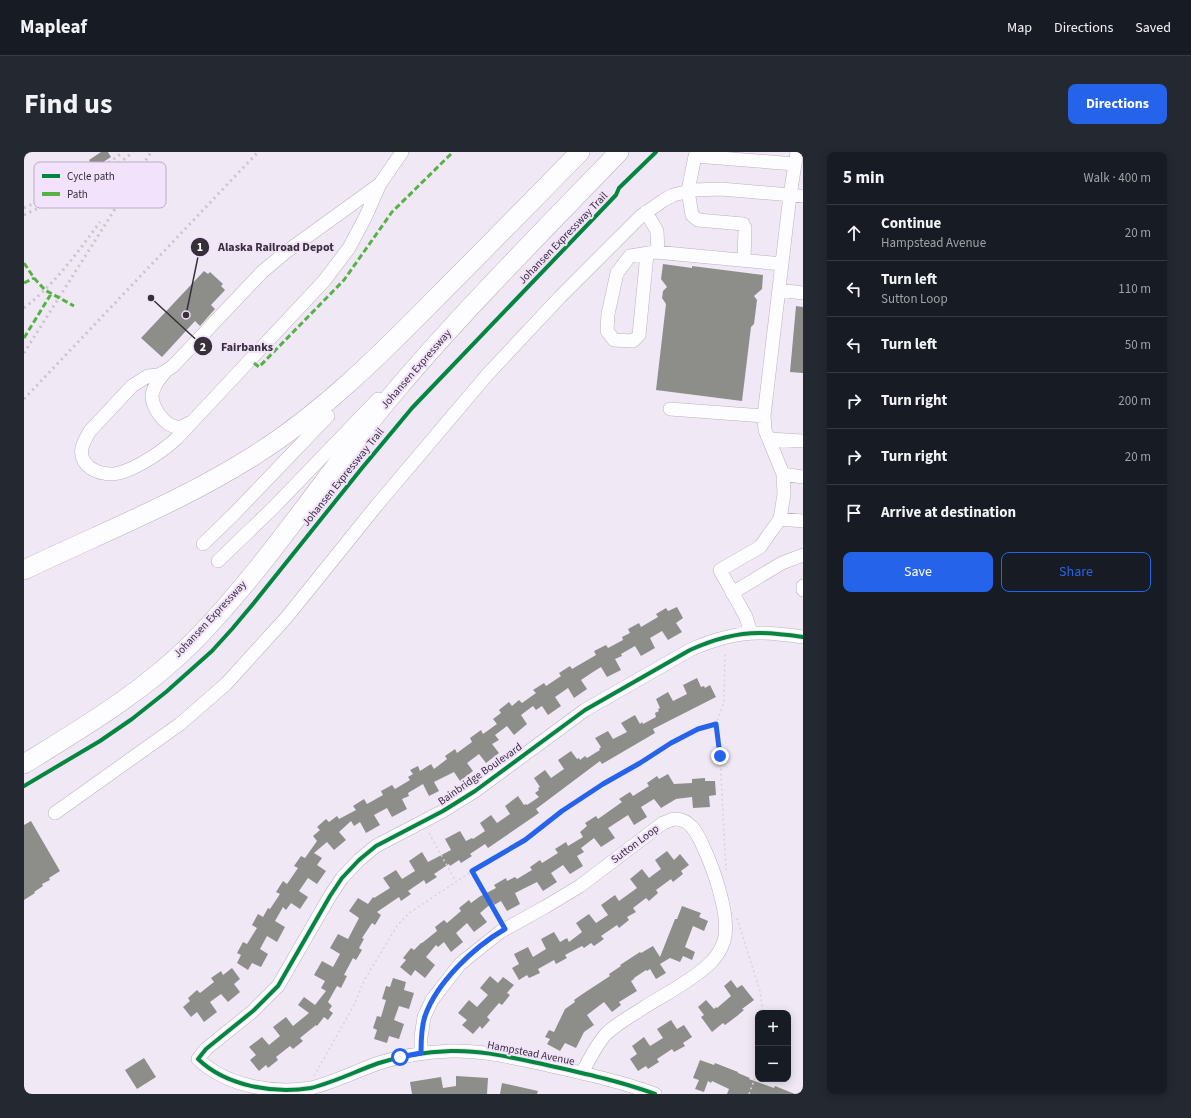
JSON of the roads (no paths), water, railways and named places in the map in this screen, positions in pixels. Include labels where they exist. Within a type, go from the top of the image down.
[{"type":"highway","points":[[24,570],[186,494],[222,475],[295,428],[323,406],[363,370],[580,152]]},
{"type":"highway","name":"Johansen Expressway","points":[[24,764],[92,723],[163,669],[193,641],[244,584],[396,390],[477,300],[619,152]]},
{"type":"street","points":[[166,371],[148,376],[132,386],[90,431],[82,448],[82,456],[84,462],[91,469],[99,473],[118,473],[157,454],[169,446],[324,281],[338,264],[358,234],[380,184],[402,152]]},
{"type":"street","points":[[744,260],[745,228],[743,224],[698,220],[692,215],[688,191],[697,154],[797,165],[797,196],[782,264],[764,416],[765,430],[783,474],[784,494],[780,519],[760,547],[720,570],[746,617],[751,633]]},
{"type":"street","points":[[194,420],[185,426],[174,427],[166,421],[156,409],[152,397],[153,390],[160,378],[262,272],[295,245],[380,184]]},
{"type":"street","points":[[55,814],[180,724],[226,684],[286,618],[377,505],[487,375],[560,297],[646,212],[664,200],[688,191],[721,189],[797,196]]},
{"type":"street","points":[[646,212],[657,231],[653,253],[640,335],[633,340],[614,340],[607,331],[608,314],[617,273],[630,256],[653,253],[782,264]]},
{"type":"street","points":[[779,290],[803,293]]},
{"type":"street","points":[[218,561],[273,508],[477,300]]},
{"type":"street","points":[[670,409],[764,416]]},
{"type":"street","points":[[203,544],[328,416]]},
{"type":"street","points":[[769,439],[803,441]]},
{"type":"street","points":[[268,446],[282,464]]},
{"type":"street","points":[[783,474],[803,477]]},
{"type":"street","points":[[780,519],[803,521]]},
{"type":"street","points":[[732,593],[782,563],[803,555]]},
{"type":"street","name":"Bainbridge Boulevard","points":[[198,1059],[206,1049],[253,1011],[278,986],[342,878],[359,860],[376,846],[443,811],[475,791],[585,710],[628,684],[690,650],[708,642],[731,635],[760,633],[803,637]]},
{"type":"street","name":"Sutton Loop","points":[[421,1053],[421,1037],[424,1017],[432,1000],[460,964],[476,950],[505,929],[580,886],[663,822],[676,819],[687,823],[696,830],[711,863],[721,898],[726,925],[724,941],[718,954],[708,966],[621,1022],[606,1034],[592,1053],[582,1073]]},
{"type":"street","name":"Hampstead Avenue","points":[[198,1059],[214,1072],[231,1080],[254,1088],[282,1091],[311,1088],[338,1080],[378,1063],[421,1053],[452,1051],[484,1053],[582,1073],[632,1085],[655,1094]]},
{"type":"railway","points":[[110,162],[123,152]]},
{"type":"railway","points":[[120,162],[133,152]]},
{"type":"railway","points":[[145,162],[151,152]]},
{"type":"railway","points":[[24,399],[258,152]]},
{"type":"railway","points":[[24,208],[34,203]]},
{"type":"railway","points":[[24,215],[38,208]]},
{"type":"railway","points":[[24,353],[116,208]]},
{"type":"railway","points":[[24,308],[56,278],[100,222]]},
{"type":"place","name":"Fairbanks","points":[[151,298]]},
{"type":"place","name":"Alaska Railroad Depot","points":[[186,315]]}]
